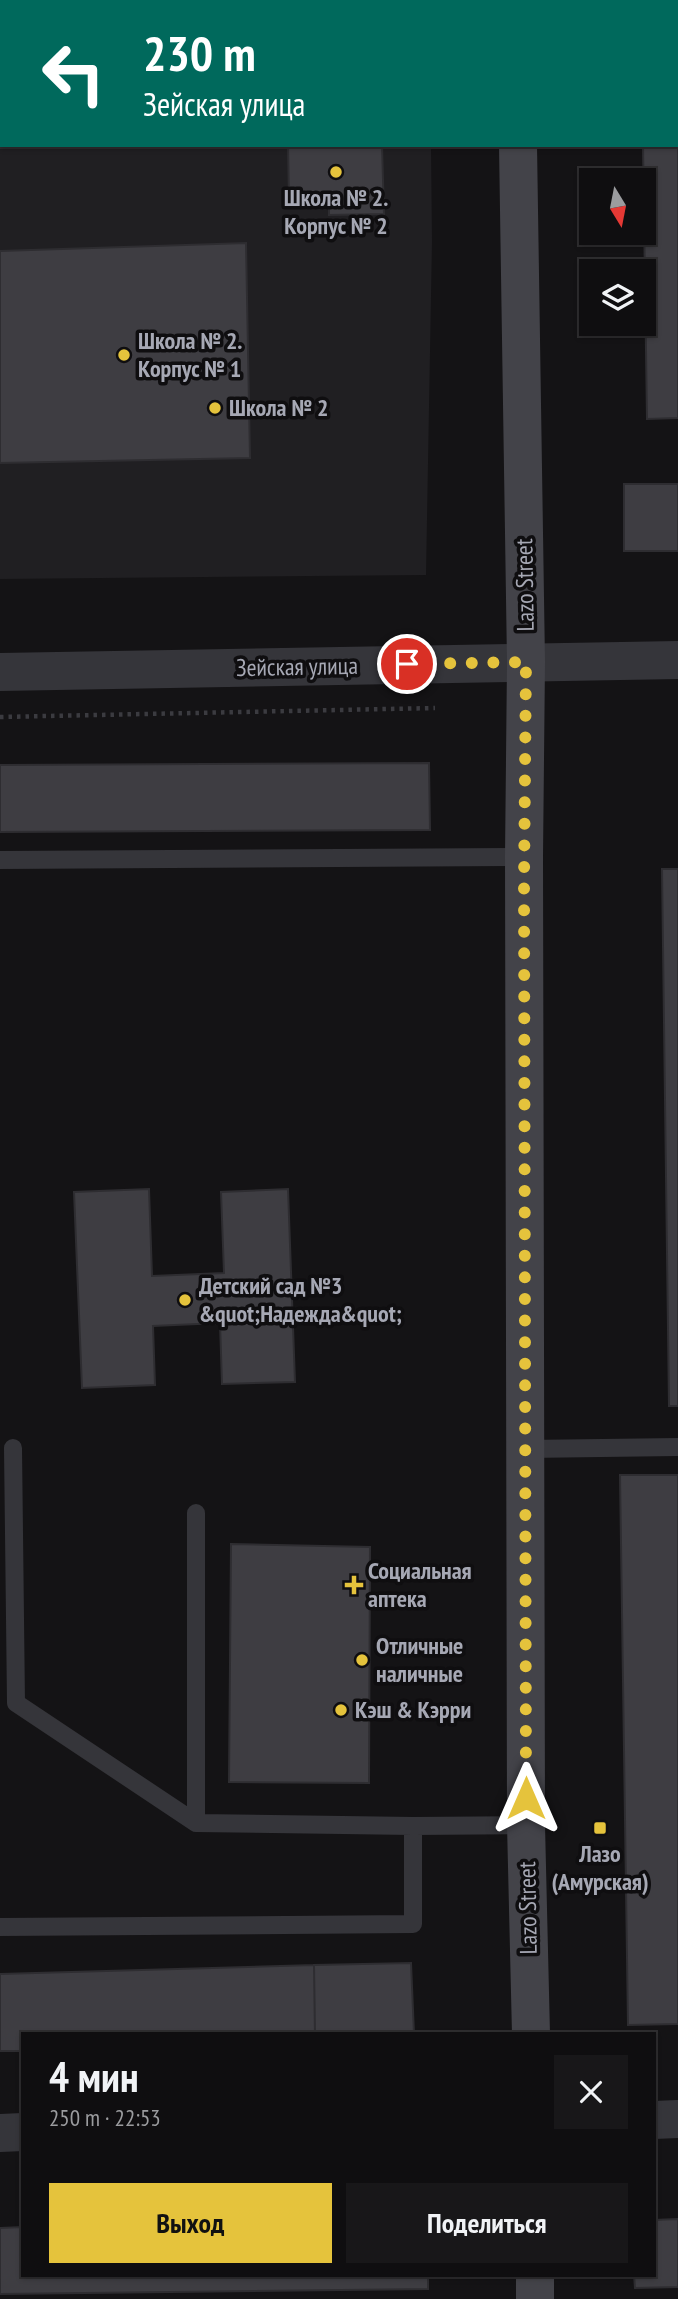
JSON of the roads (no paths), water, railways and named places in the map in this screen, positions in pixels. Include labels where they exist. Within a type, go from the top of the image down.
[{"type":"main road","name":"Lazo Street","points":[[519,147],[526,662],[526,1825],[531,2032]]},
{"type":"main road","points":[[535,2277],[536,2299]]},
{"type":"street","name":"Зейская улица","points":[[0,673],[678,660]]},
{"type":"street","points":[[656,2120],[678,2119]]},
{"type":"street","points":[[0,2133],[21,2132]]},
{"type":"lane","points":[[0,860],[524,857]]},
{"type":"lane","points":[[526,1450],[678,1447]]},
{"type":"lane","points":[[13,1448],[16,1703],[196,1822],[526,1825]]},
{"type":"lane","points":[[196,1513],[196,1822]]},
{"type":"lane","points":[[0,1927],[413,1924],[413,1826]]},
{"type":"place","name":"Школа № 2. Корпус № 2","points":[[336,172]]},
{"type":"place","name":"Школа № 2. Корпус № 1","points":[[124,355]]},
{"type":"place","name":"Школа № 2","points":[[215,408]]},
{"type":"place","name":"Детский сад №3 &quot;Надежда&quot;","points":[[185,1300]]},
{"type":"place","name":"Социальная аптека","points":[[354,1585]]},
{"type":"place","name":"Отличные наличные","points":[[362,1660]]},
{"type":"place","name":"Кэш & Кэрри","points":[[341,1710]]},
{"type":"place","name":"Лазо (Амурская)","points":[[600,1828]]}]
